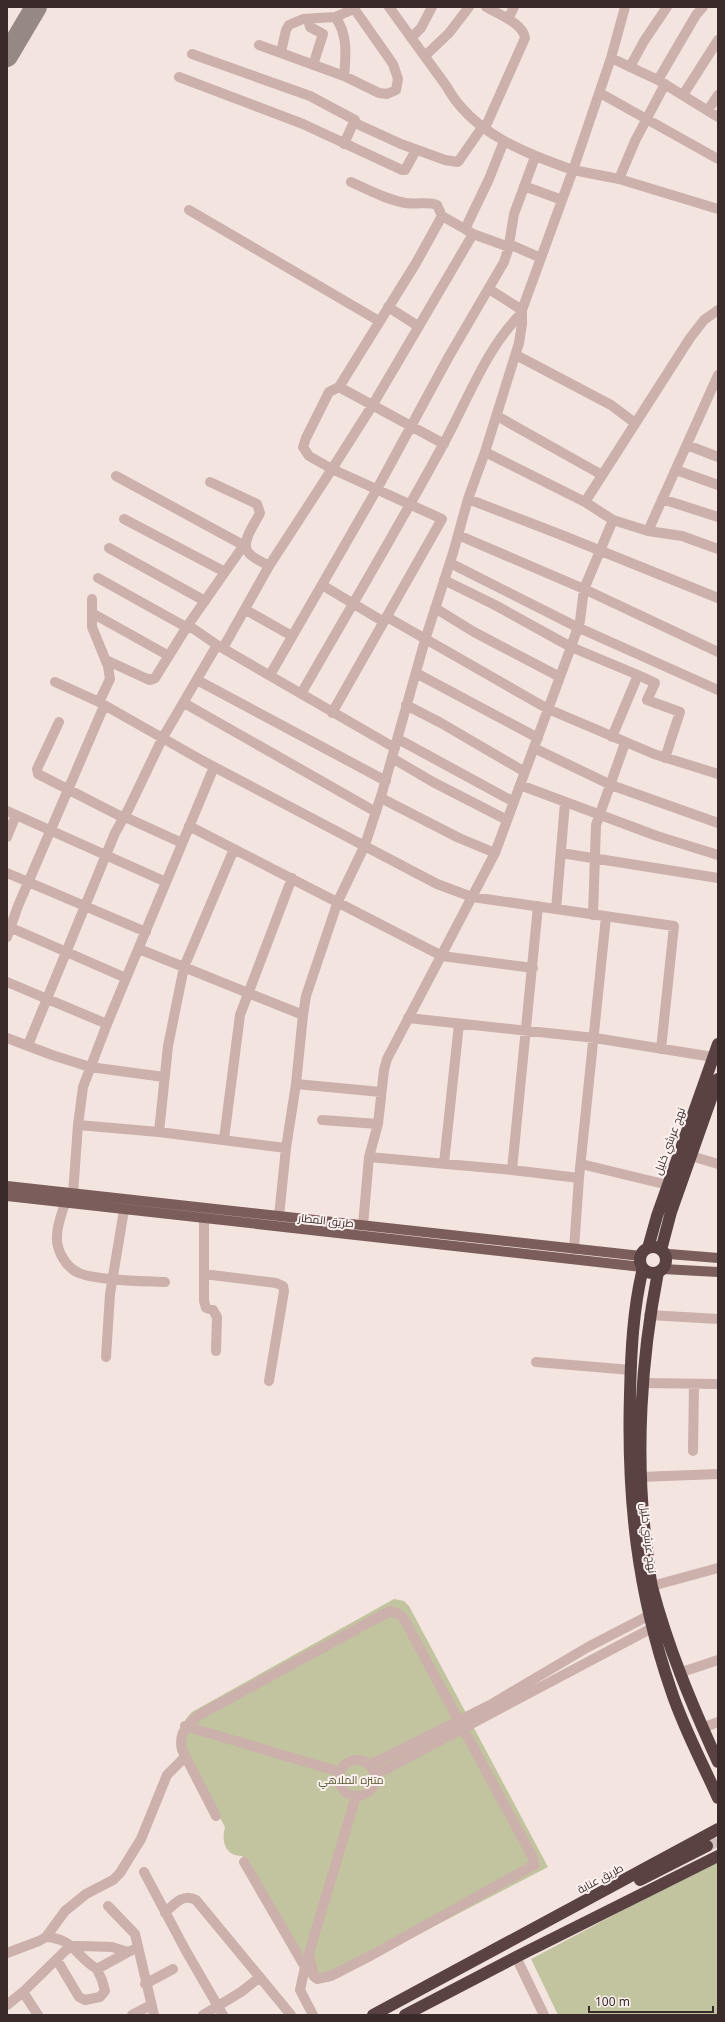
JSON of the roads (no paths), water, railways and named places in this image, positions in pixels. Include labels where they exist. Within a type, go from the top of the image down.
[{"type":"highway","name":"نهج عرشي خليل","points":[[718,1044],[668,1185],[644,1260],[638,1288],[631,1370],[630,1483],[635,1543],[648,1616],[671,1691],[718,1798]]},
{"type":"highway","points":[[662,1251],[655,1247],[644,1260],[650,1272],[660,1270],[666,1262],[662,1251],[671,1212],[718,1079]]},
{"type":"highway","name":"نهج عرشي خليل","points":[[660,1270],[649,1315],[644,1383],[640,1477],[652,1586],[679,1673],[718,1762]]},
{"type":"highway","name":"طريق عنابة","points":[[373,2015],[716,1829]]},
{"type":"highway","name":"طريق عنابة","points":[[494,1949],[537,1935],[713,1854]]},
{"type":"highway","name":"طريق عنابة","points":[[405,2015],[713,1854]]},
{"type":"main road","name":"طريق المطار","points":[[7,1186],[278,1221],[574,1254],[644,1260]]},
{"type":"main road","name":"طريق المطار","points":[[7,1196],[204,1218],[363,1225],[574,1254]]},
{"type":"main road","points":[[662,1251],[669,1254],[718,1258]]},
{"type":"main road","points":[[660,1270],[718,1272]]},
{"type":"street","points":[[389,7],[425,56],[455,102],[469,116],[504,141],[535,157],[573,170],[619,179],[718,209]]},
{"type":"street","points":[[411,38],[421,28],[432,7]]},
{"type":"street","points":[[425,56],[449,33],[469,7]]},
{"type":"street","points":[[344,144],[352,126],[355,123],[416,150],[445,160],[458,162],[484,127],[525,38],[522,30],[508,19],[486,7]]},
{"type":"street","points":[[508,19],[514,7]]},
{"type":"street","points":[[278,1221],[286,1148],[296,1084],[302,1015],[315,966],[338,901],[364,845],[381,798],[425,640],[450,563],[468,499],[486,452],[516,354],[522,324],[522,312],[600,93],[625,7]]},
{"type":"street","points":[[630,67],[644,41],[667,7]]},
{"type":"street","points":[[619,179],[662,82],[696,15],[704,7]]},
{"type":"street","points":[[258,46],[281,52],[344,76],[379,93],[387,94],[396,90],[398,79],[393,64],[353,8],[335,17],[308,19],[289,24],[286,30],[281,52]]},
{"type":"street","points":[[335,17],[343,31],[345,42],[344,76]]},
{"type":"street","points":[[308,19],[310,27],[323,34],[313,65]]},
{"type":"street","points":[[683,95],[718,40]]},
{"type":"street","points":[[192,54],[310,96],[355,120]]},
{"type":"street","points":[[611,58],[662,82],[718,117]]},
{"type":"street","points":[[179,77],[274,112],[402,170],[405,170],[416,150]]},
{"type":"street","points":[[600,93],[717,156]]},
{"type":"street","points":[[708,110],[718,95]]},
{"type":"street","points":[[28,1045],[85,906],[104,855],[156,754],[162,739],[196,680],[246,610],[269,566],[372,406],[418,326],[469,231],[504,141]]},
{"type":"street","points":[[270,675],[377,489],[448,358],[504,262],[509,245],[514,214],[535,157]]},
{"type":"street","points":[[351,182],[402,202],[414,204],[431,203],[437,205],[442,216],[469,231],[541,258]]},
{"type":"street","points":[[524,186],[562,200]]},
{"type":"street","points":[[189,210],[379,321]]},
{"type":"street","points":[[442,216],[416,263],[339,388],[329,392],[303,447],[309,456],[332,470],[442,519],[459,531],[718,652]]},
{"type":"street","points":[[489,289],[522,312]]},
{"type":"street","points":[[388,307],[418,326]]},
{"type":"street","points":[[585,502],[690,338],[704,320],[718,310]]},
{"type":"street","points":[[301,694],[444,444],[490,356],[506,329],[522,312]]},
{"type":"street","points":[[516,354],[611,405],[635,423]]},
{"type":"street","points":[[648,531],[718,375]]},
{"type":"street","points":[[339,388],[444,444]]},
{"type":"street","points":[[497,416],[602,475]]},
{"type":"street","points":[[687,445],[718,457]]},
{"type":"street","points":[[486,452],[585,502],[613,520],[648,531],[682,536],[718,549]]},
{"type":"street","points":[[676,470],[718,485]]},
{"type":"street","points":[[116,476],[244,544],[248,552],[269,566]]},
{"type":"street","points":[[106,660],[150,680],[155,678],[187,626],[244,544],[260,513],[259,507],[257,504],[210,482]]},
{"type":"street","points":[[468,499],[718,598]]},
{"type":"street","points":[[662,499],[718,517]]},
{"type":"street","points":[[124,519],[224,572]]},
{"type":"street","points":[[332,713],[442,519]]},
{"type":"street","points":[[363,1225],[369,1157],[378,1124],[384,1070],[387,1060],[495,852],[571,647],[577,627],[584,589],[613,520]]},
{"type":"street","points":[[109,548],[204,601]]},
{"type":"street","points":[[450,563],[577,627],[718,690]]},
{"type":"street","points":[[98,578],[187,626],[332,713],[395,748],[514,802]]},
{"type":"street","points":[[444,580],[495,605],[571,647],[655,683],[647,700],[680,712],[665,758]]},
{"type":"street","points":[[322,585],[353,603],[468,663],[548,709],[625,743],[665,758],[718,774]]},
{"type":"street","points":[[92,599],[92,627],[106,660],[110,679],[102,704],[51,832],[8,930],[126,978]]},
{"type":"street","points":[[435,608],[474,632],[560,677]]},
{"type":"street","points":[[246,610],[292,636]]},
{"type":"street","points":[[92,612],[169,656]]},
{"type":"street","points":[[416,673],[538,738]]},
{"type":"street","points":[[612,737],[638,675]]},
{"type":"street","points":[[196,680],[386,781]]},
{"type":"street","points":[[55,682],[102,704],[214,767],[437,884],[472,897],[674,926],[661,1049]]},
{"type":"street","points":[[184,703],[376,812]]},
{"type":"street","points":[[406,705],[441,723],[525,772]]},
{"type":"street","points":[[59,722],[37,772],[40,776],[124,817],[182,843]]},
{"type":"street","points":[[593,915],[596,825],[625,743]]},
{"type":"street","points":[[395,748],[433,782],[507,820]]},
{"type":"street","points":[[534,748],[611,785],[718,823]]},
{"type":"street","points":[[73,1194],[78,1125],[83,1086],[107,1024],[214,767]]},
{"type":"street","points":[[520,785],[657,836],[718,855]]},
{"type":"street","points":[[381,798],[459,838],[495,852]]},
{"type":"street","points":[[556,909],[565,803]]},
{"type":"street","points":[[7,837],[12,813],[51,832],[166,882]]},
{"type":"street","points":[[190,826],[442,956],[533,968]]},
{"type":"street","points":[[159,1132],[164,1077],[174,1008],[184,967],[234,849]]},
{"type":"street","points":[[561,853],[718,878]]},
{"type":"street","points":[[7,873],[146,932]]},
{"type":"street","points":[[224,1139],[236,1036],[240,1015],[292,878]]},
{"type":"street","points":[[512,1170],[527,1031],[538,906]]},
{"type":"street","points":[[574,1254],[579,1178],[595,1038],[606,917]]},
{"type":"street","points":[[139,949],[302,1015]]},
{"type":"street","points":[[7,982],[107,1024]]},
{"type":"street","points":[[408,1018],[595,1038],[713,1057]]},
{"type":"street","points":[[444,1163],[459,1024]]},
{"type":"street","points":[[7,1038],[90,1067],[164,1077]]},
{"type":"street","points":[[296,1084],[382,1092]]},
{"type":"street","points":[[322,1120],[378,1124]]},
{"type":"street","points":[[78,1125],[224,1139],[286,1148]]},
{"type":"street","points":[[691,1156],[718,1164]]},
{"type":"street","points":[[369,1157],[444,1163],[579,1178]]},
{"type":"street","points":[[581,1164],[668,1185]]},
{"type":"street","points":[[65,1203],[57,1235],[60,1250],[66,1262],[80,1274],[112,1279],[165,1282]]},
{"type":"street","points":[[106,1357],[112,1279],[120,1243],[124,1210]]},
{"type":"street","points":[[204,1218],[204,1305],[216,1313],[216,1351]]},
{"type":"street","points":[[204,1274],[276,1283],[283,1286],[284,1291],[269,1381]]},
{"type":"street","points":[[649,1315],[718,1319]]},
{"type":"street","points":[[536,1362],[631,1370]]},
{"type":"street","points":[[644,1383],[718,1384]]},
{"type":"street","points":[[693,1451],[694,1384]]},
{"type":"street","points":[[640,1477],[718,1474]]},
{"type":"street","points":[[652,1586],[718,1568]]},
{"type":"street","points":[[216,1816],[185,1757],[181,1740],[185,1726],[199,1715],[390,1611],[401,1615],[405,1621],[533,1858],[534,1866],[372,1955],[331,1976],[317,1979],[314,1976],[309,1953],[356,1796]]},
{"type":"street","points":[[370,1765],[460,1725],[652,1628],[658,1623],[661,1616],[648,1616],[588,1647],[460,1725],[375,1775]]},
{"type":"street","points":[[679,1673],[718,1660]]},
{"type":"street","points":[[702,1728],[718,1722]]},
{"type":"street","points":[[185,1726],[340,1772]]},
{"type":"street","points":[[7,1953],[39,1942],[46,1937],[65,1911],[86,1894],[113,1880],[120,1873],[140,1839],[167,1775],[185,1757]]},
{"type":"street","points":[[353,1760],[365,1761],[370,1765],[375,1775],[375,1781],[368,1792],[356,1796],[344,1791],[340,1786],[340,1772],[343,1766],[353,1760]]},
{"type":"street","points":[[244,1862],[305,1967],[300,1990],[313,2015]]},
{"type":"street","points":[[144,1872],[165,1913],[221,2011]]},
{"type":"street","points":[[165,1913],[178,1901],[184,1898],[196,1900],[291,2015]]},
{"type":"street","points":[[108,1906],[133,1930],[133,1950],[154,2015]]},
{"type":"street","points":[[46,1937],[62,1938],[72,1946],[84,1961],[97,1969],[102,1980],[104,1991],[100,1997],[85,2000],[79,1997],[57,1960]]},
{"type":"street","points":[[7,2005],[72,1946],[112,1947],[133,1950]]},
{"type":"street","points":[[97,1969],[133,1950]]},
{"type":"street","points":[[519,1955],[544,2015]]},
{"type":"street","points":[[145,1984],[173,1969]]},
{"type":"street","points":[[203,2015],[221,2011],[260,1977]]},
{"type":"street","points":[[23,1992],[38,2015]]},
{"type":"street","points":[[132,2015],[151,2005]]},
{"type":"tunnel","points":[[707,1846],[718,1840]]},
{"type":"park label","name":"متنزه الملاهي","points":[[351,1779]]}]
